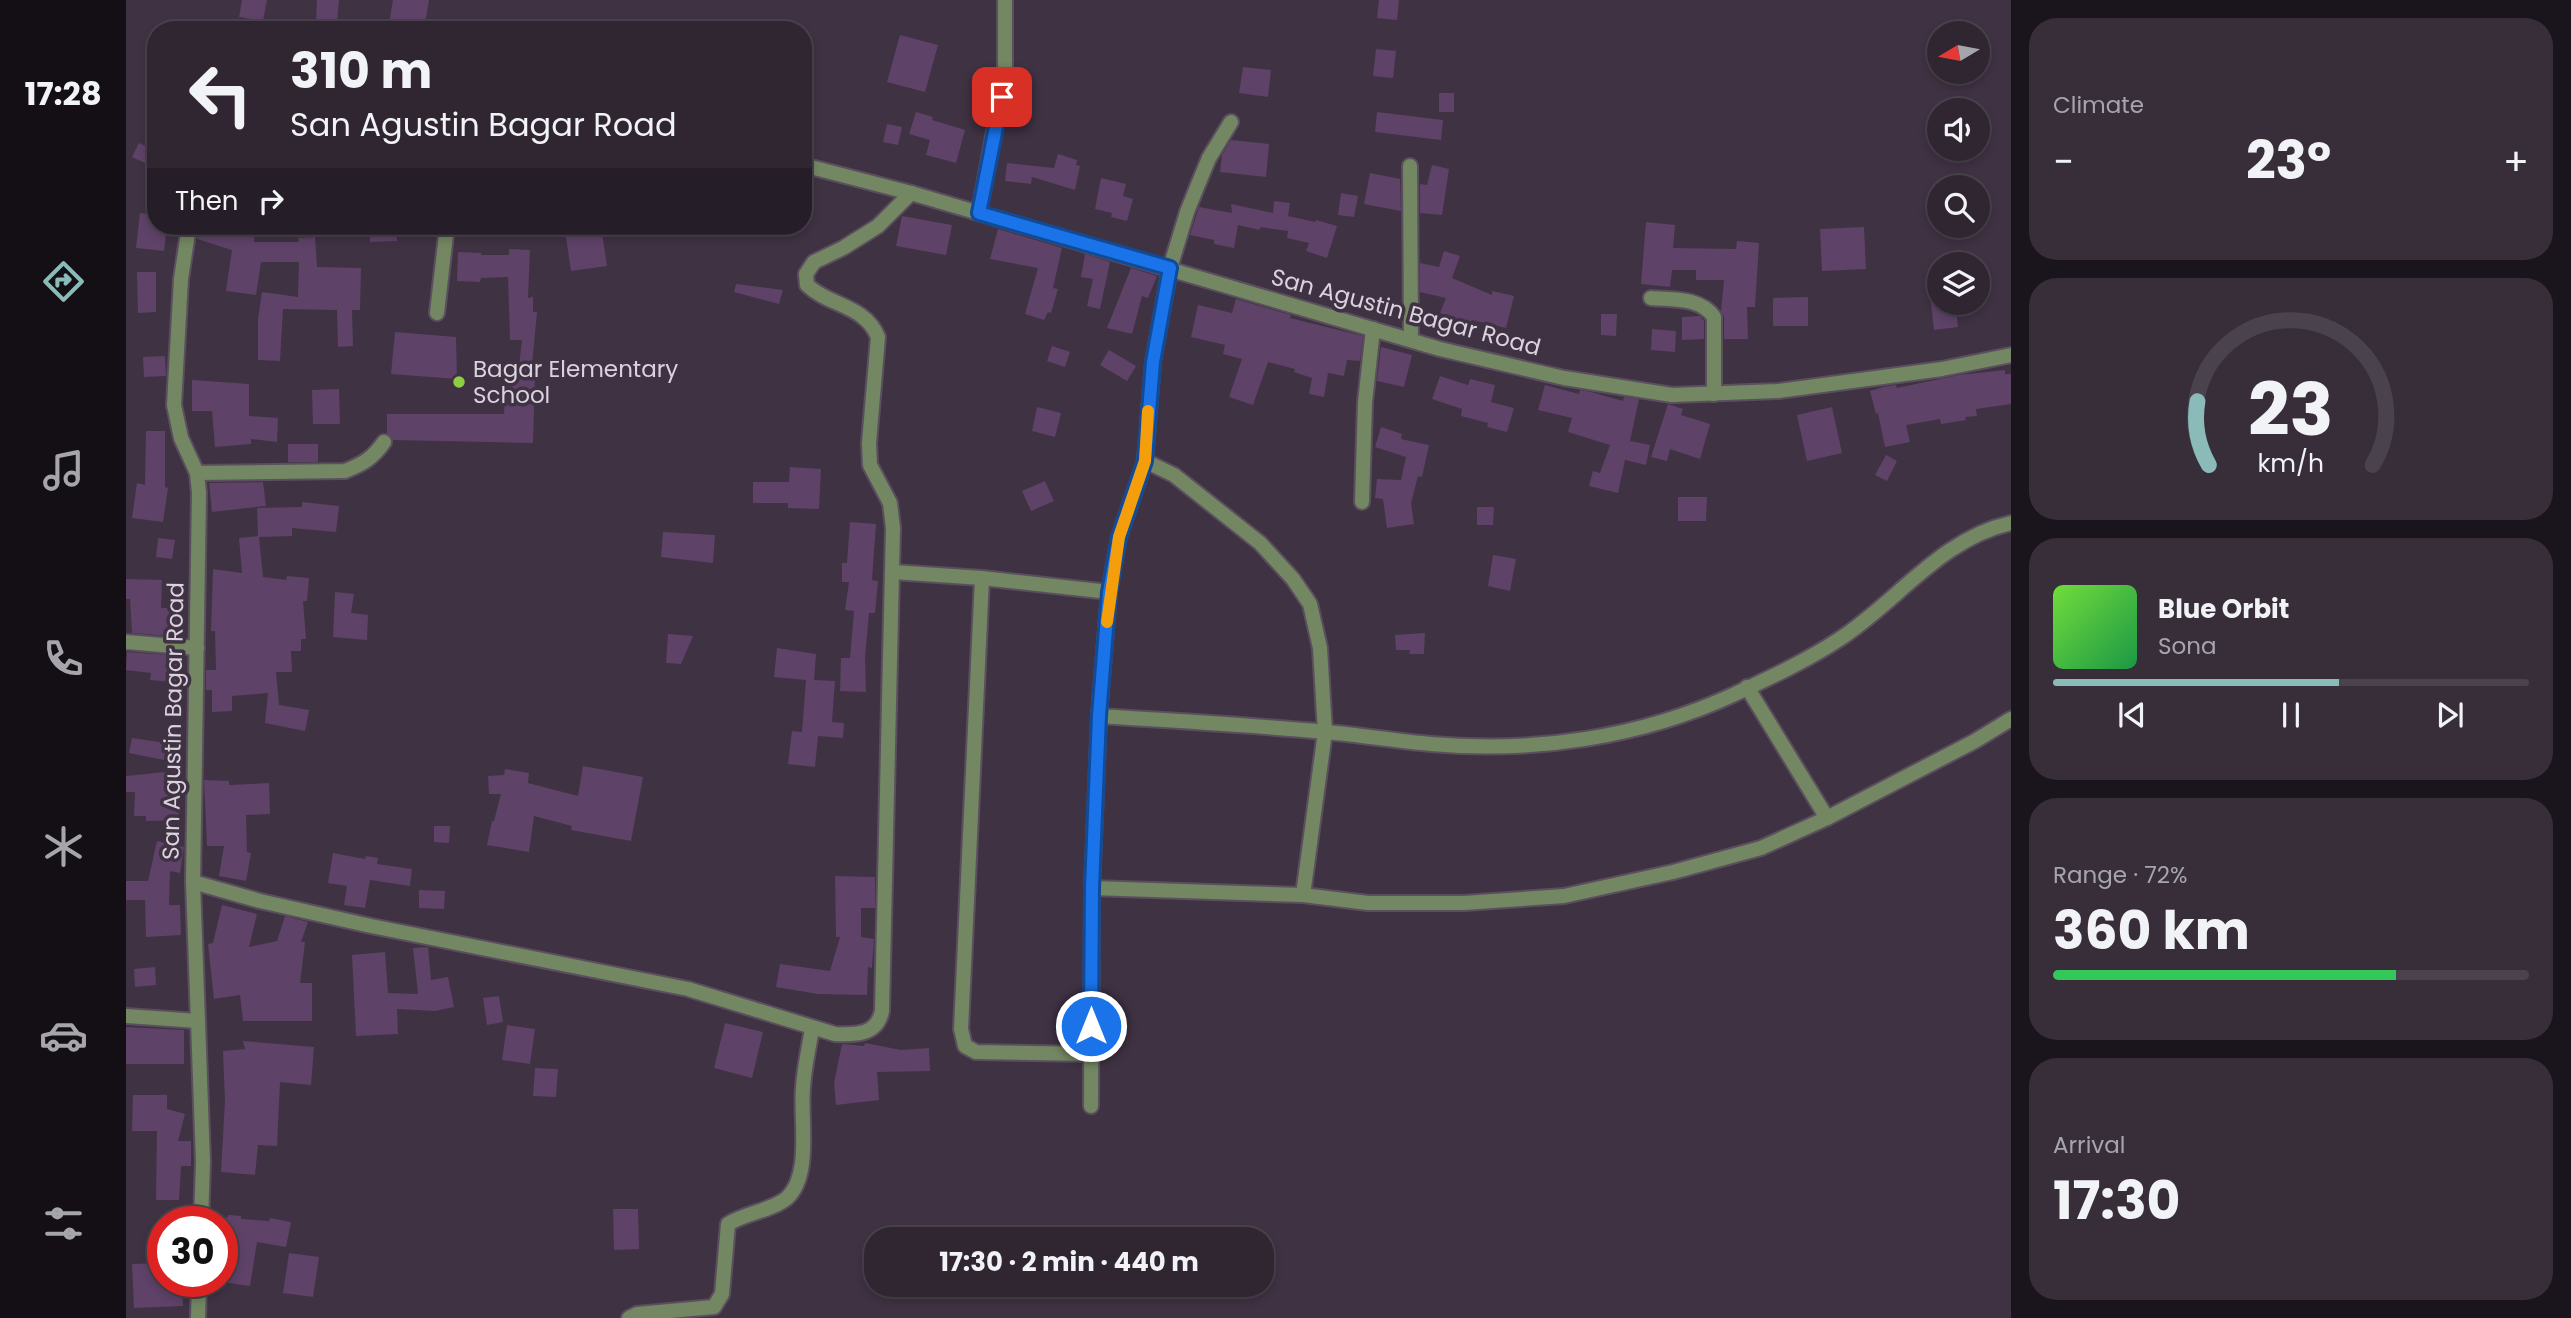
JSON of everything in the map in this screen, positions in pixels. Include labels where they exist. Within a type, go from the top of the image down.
[{"type":"street","points":[[979,213],[1005,72],[1005,0]]},
{"type":"street","points":[[1091,1106],[1092,888],[1099,716],[1109,592],[1119,537],[1145,461],[1153,362],[1170,268],[1186,212],[1209,158],[1231,122]]},
{"type":"street","points":[[1410,166],[1411,340]]},
{"type":"street","name":"San Agustin Bagar Road","points":[[812,167],[911,193],[1411,340],[1564,378],[1672,395],[1778,391],[1942,369],[2011,355]]},
{"type":"street","points":[[193,882],[260,901],[371,926],[688,989],[835,1034],[864,1033],[874,1029],[882,1011],[893,572],[893,515],[890,503],[870,465],[869,443],[878,337],[874,327],[862,315],[815,292],[807,285],[807,274],[814,262],[878,226],[911,193]]},
{"type":"street","name":"San Agustin Bagar Road","points":[[188,235],[181,279],[174,405],[178,430],[197,473],[193,882],[203,1162],[202,1206]]},
{"type":"street","points":[[437,313],[446,235]]},
{"type":"street","points":[[1651,298],[1690,302],[1703,306],[1714,317],[1714,394]]},
{"type":"street","points":[[1362,502],[1365,402],[1373,329]]},
{"type":"street","points":[[197,473],[345,471],[376,455],[384,442]]},
{"type":"street","points":[[1145,461],[1174,475],[1260,543],[1293,579],[1310,604],[1320,648],[1325,732],[1303,895]]},
{"type":"street","points":[[1099,716],[1325,732],[1433,744],[1528,746],[1605,737],[1670,721],[1748,687],[1838,640],[1962,542],[1994,527],[2011,523]]},
{"type":"street","points":[[893,572],[982,578],[1109,592]]},
{"type":"street","points":[[982,578],[961,1029],[965,1046],[976,1052],[1091,1054]]},
{"type":"street","points":[[126,642],[197,648]]},
{"type":"street","points":[[1748,687],[1827,818]]},
{"type":"street","points":[[1092,888],[1303,895],[1368,903],[1464,903],[1564,896],[1674,872],[1761,848],[1827,818],[1975,741],[2011,719]]},
{"type":"street","points":[[126,1016],[198,1021]]},
{"type":"street","points":[[629,1318],[647,1313],[715,1307],[722,1294],[728,1224],[784,1201],[794,1191],[799,1182],[802,1164],[803,1086],[812,1028]]},
{"type":"street","points":[[198,1318],[199,1297]]},
{"type":"building","points":[[242,0],[267,0],[263,21],[239,17]]},
{"type":"building","points":[[317,0],[339,0],[337,21],[316,21]]},
{"type":"building","points":[[393,0],[429,0],[426,21],[390,21]]},
{"type":"building","points":[[1379,0],[1399,0],[1397,20],[1377,18]]},
{"type":"building","points":[[900,35],[938,45],[925,92],[887,82]]},
{"type":"building","points":[[1376,49],[1396,51],[1393,78],[1373,76]]},
{"type":"building","points":[[1243,67],[1271,70],[1268,97],[1239,93]]},
{"type":"building","points":[[1439,93],[1454,93],[1454,112],[1439,112]]},
{"type":"building","points":[[916,112],[965,130],[956,163],[926,155],[930,140],[909,134]]},
{"type":"building","points":[[1377,112],[1443,120],[1441,140],[1375,132]]},
{"type":"building","points":[[887,124],[902,127],[898,145],[883,142]]},
{"type":"building","points":[[1231,140],[1269,144],[1266,177],[1220,172],[1222,155]]},
{"type":"building","points":[[139,143],[147,147],[147,164],[132,157]]},
{"type":"building","points":[[1058,154],[1077,160],[1076,165],[1080,166],[1075,190],[1032,177],[1031,184],[1005,181],[1007,163],[1054,168]]},
{"type":"building","points":[[1432,165],[1449,169],[1442,215],[1420,213],[1420,184],[1427,185]]},
{"type":"building","points":[[1370,173],[1400,179],[1401,211],[1364,204]]},
{"type":"building","points":[[1101,178],[1126,184],[1123,196],[1133,199],[1127,221],[1111,217],[1112,213],[1095,209]]},
{"type":"building","points":[[1341,193],[1358,196],[1354,217],[1338,215]]},
{"type":"building","points":[[1274,201],[1290,203],[1288,216],[1337,226],[1327,258],[1306,251],[1309,243],[1287,238],[1288,231],[1260,227],[1260,230],[1238,225],[1234,248],[1190,235],[1199,207],[1232,213],[1231,204],[1273,213]]},
{"type":"building","points":[[140,213],[147,214],[147,235],[166,235],[164,251],[136,248]]},
{"type":"building","points":[[902,216],[952,225],[946,255],[896,246]]},
{"type":"building","points":[[1646,222],[1675,225],[1673,248],[1736,249],[1737,241],[1759,243],[1755,307],[1747,307],[1748,339],[1724,339],[1724,317],[1721,311],[1724,280],[1696,280],[1696,270],[1672,270],[1670,287],[1641,284]]},
{"type":"building","points":[[1864,227],[1866,269],[1822,271],[1820,229]]},
{"type":"building","points":[[998,229],[1062,248],[1053,288],[1058,289],[1051,313],[1048,312],[1044,320],[1025,314],[1038,268],[990,259]]},
{"type":"building","points":[[197,235],[254,235],[254,242],[299,242],[298,238],[315,237],[317,267],[361,268],[360,310],[352,310],[353,346],[338,347],[337,310],[283,309],[280,361],[258,360],[258,319],[262,292],[298,297],[299,262],[261,262],[256,295],[226,291],[232,250],[197,239]]},
{"type":"building","points":[[370,235],[397,235],[397,241],[370,242]]},
{"type":"building","points":[[566,235],[602,235],[607,266],[571,271]]},
{"type":"building","points":[[509,249],[530,250],[528,298],[533,297],[533,312],[537,312],[531,376],[535,376],[533,443],[393,440],[387,433],[387,414],[504,414],[506,375],[518,375],[522,340],[510,340],[508,277],[481,278],[480,282],[457,281],[458,252],[509,255]]},
{"type":"building","points":[[1444,251],[1460,256],[1452,278],[1492,295],[1492,291],[1514,296],[1506,328],[1472,320],[1470,326],[1440,313],[1446,298],[1420,292],[1420,263],[1439,267]]},
{"type":"building","points":[[1085,254],[1110,262],[1100,309],[1087,306],[1093,279],[1081,277]]},
{"type":"building","points":[[1131,268],[1157,276],[1148,298],[1142,296],[1132,334],[1107,328]]},
{"type":"building","points":[[137,272],[156,272],[156,312],[138,313]]},
{"type":"building","points":[[736,284],[783,290],[779,304],[734,292]]},
{"type":"building","points":[[1808,297],[1808,326],[1773,326],[1773,298]]},
{"type":"building","points":[[1236,299],[1291,315],[1290,318],[1363,336],[1360,361],[1347,360],[1344,376],[1328,373],[1324,397],[1309,394],[1312,378],[1294,372],[1295,369],[1268,362],[1253,405],[1229,397],[1242,359],[1223,354],[1225,345],[1191,337],[1198,305],[1232,313]]},
{"type":"building","points":[[1601,314],[1617,314],[1616,336],[1601,335]]},
{"type":"building","points":[[1932,315],[1956,315],[1958,327],[1934,330]]},
{"type":"building","points":[[1700,316],[1704,321],[1704,339],[1682,340],[1682,317]]},
{"type":"building","points":[[1652,329],[1676,331],[1675,352],[1651,350]]},
{"type":"building","points":[[395,332],[456,337],[457,379],[391,374]]},
{"type":"building","points":[[1052,346],[1070,352],[1065,367],[1047,361]]},
{"type":"building","points":[[1381,347],[1412,355],[1404,387],[1377,381]]},
{"type":"building","points":[[1109,350],[1136,366],[1127,381],[1100,365]]},
{"type":"building","points":[[165,356],[166,376],[144,377],[143,357]]},
{"type":"building","points":[[2005,370],[2005,374],[2011,374],[2011,404],[1976,409],[1977,416],[1965,417],[1966,420],[1941,424],[1940,419],[1906,425],[1910,442],[1885,447],[1870,391],[1959,375]]},
{"type":"building","points":[[1440,376],[1468,385],[1470,379],[1495,385],[1491,402],[1514,408],[1507,432],[1487,427],[1488,423],[1461,416],[1462,409],[1432,399]]},
{"type":"building","points":[[192,380],[249,384],[249,416],[278,418],[277,442],[251,439],[251,444],[215,447],[212,411],[192,411]]},
{"type":"building","points":[[1545,385],[1579,394],[1580,390],[1591,392],[1623,401],[1624,397],[1639,399],[1630,441],[1650,445],[1646,465],[1625,460],[1618,493],[1589,486],[1593,471],[1600,473],[1610,445],[1568,432],[1572,418],[1538,410]]},
{"type":"building","points":[[339,389],[340,424],[313,424],[312,390]]},
{"type":"building","points":[[1668,404],[1683,409],[1681,415],[1710,424],[1700,459],[1670,449],[1667,461],[1651,457]]},
{"type":"building","points":[[1037,407],[1061,413],[1055,437],[1032,431]]},
{"type":"building","points":[[1832,407],[1842,453],[1807,461],[1797,415]]},
{"type":"building","points":[[1381,427],[1402,434],[1401,439],[1429,445],[1422,477],[1418,476],[1411,503],[1414,524],[1387,528],[1383,499],[1375,498],[1377,479],[1401,480],[1406,457],[1375,447]]},
{"type":"building","points":[[146,431],[165,431],[165,487],[168,488],[163,522],[132,518],[137,483],[145,485]]},
{"type":"building","points":[[288,444],[318,444],[318,462],[288,462]]},
{"type":"building","points":[[1886,455],[1897,461],[1887,481],[1875,475]]},
{"type":"building","points":[[790,467],[821,469],[819,509],[788,508],[788,503],[753,503],[753,482],[789,482]]},
{"type":"building","points":[[1045,481],[1054,501],[1031,511],[1022,491]]},
{"type":"building","points":[[263,482],[266,506],[212,512],[209,483]]},
{"type":"building","points":[[1678,497],[1707,497],[1706,521],[1678,521]]},
{"type":"building","points":[[302,502],[339,506],[336,532],[292,528],[292,536],[259,537],[263,577],[286,580],[287,576],[309,578],[307,601],[303,601],[306,639],[301,639],[301,651],[291,651],[292,672],[276,672],[279,705],[309,710],[305,731],[265,723],[268,693],[232,696],[232,711],[212,712],[212,690],[206,690],[206,670],[216,670],[215,631],[211,631],[213,569],[242,573],[239,538],[258,536],[257,508],[302,507]]},
{"type":"building","points":[[1477,507],[1494,507],[1493,525],[1477,525]]},
{"type":"building","points":[[850,522],[876,524],[872,580],[878,581],[875,613],[869,613],[865,658],[866,692],[840,691],[841,658],[850,658],[854,611],[845,610],[849,582],[842,582],[842,563],[847,563]]},
{"type":"building","points":[[663,532],[715,535],[713,563],[661,557]]},
{"type":"building","points":[[158,538],[175,540],[172,559],[156,557]]},
{"type":"building","points":[[1493,555],[1516,559],[1510,591],[1488,586]]},
{"type":"building","points":[[126,579],[162,580],[161,608],[183,608],[183,637],[132,633],[130,599],[126,599]]},
{"type":"building","points":[[335,592],[354,594],[351,613],[368,615],[367,640],[333,637]]},
{"type":"building","points":[[1425,633],[1424,654],[1409,654],[1410,650],[1396,650],[1395,635]]},
{"type":"building","points":[[668,634],[693,636],[681,664],[666,663]]},
{"type":"building","points":[[777,648],[816,654],[814,680],[835,681],[832,722],[844,723],[843,738],[818,736],[815,767],[788,764],[792,731],[802,732],[806,680],[774,677]]},
{"type":"building","points":[[127,652],[183,656],[183,683],[150,680],[151,673],[126,670]]},
{"type":"building","points":[[132,738],[166,743],[164,760],[129,753]]},
{"type":"building","points":[[583,766],[643,777],[631,841],[571,830],[572,826],[534,816],[529,852],[487,845],[501,794],[489,794],[488,776],[504,775],[505,769],[529,773],[528,783],[578,796]]},
{"type":"building","points":[[165,772],[169,797],[178,797],[179,820],[146,821],[146,816],[134,816],[135,792],[126,792],[126,776]]},
{"type":"building","points":[[204,780],[229,781],[229,785],[269,783],[270,814],[246,815],[247,852],[251,853],[246,881],[219,876],[224,846],[207,846]]},
{"type":"building","points":[[434,826],[450,826],[449,843],[434,842]]},
{"type":"building","points":[[157,841],[184,847],[180,873],[170,871],[169,905],[180,905],[181,935],[146,937],[145,900],[126,900],[126,881],[148,881]]},
{"type":"building","points":[[333,853],[365,859],[366,856],[378,858],[377,864],[412,869],[410,886],[370,880],[365,908],[344,905],[347,886],[328,883]]},
{"type":"building","points":[[835,876],[875,877],[875,908],[861,908],[861,937],[874,939],[872,968],[868,967],[867,995],[818,994],[776,987],[780,964],[830,971],[840,937],[836,937]]},
{"type":"building","points":[[419,890],[445,891],[444,909],[419,908]]},
{"type":"building","points":[[222,905],[257,914],[249,947],[277,941],[285,916],[308,922],[301,942],[305,942],[300,983],[312,983],[312,1021],[243,1021],[240,995],[214,999],[208,944],[213,943]]},
{"type":"building","points":[[428,947],[431,980],[448,977],[454,1007],[435,1011],[397,1009],[398,1034],[356,1036],[352,955],[385,952],[388,993],[418,994],[413,948]]},
{"type":"building","points":[[155,967],[156,985],[135,987],[134,969]]},
{"type":"building","points":[[499,996],[503,1022],[487,1025],[483,998]]},
{"type":"building","points":[[725,1023],[763,1032],[752,1078],[714,1068]]},
{"type":"building","points":[[507,1025],[535,1029],[530,1064],[502,1060]]},
{"type":"building","points":[[126,1027],[184,1030],[184,1064],[126,1064]]},
{"type":"building","points":[[243,1041],[314,1047],[311,1085],[280,1082],[277,1146],[258,1145],[255,1175],[221,1172],[225,1100],[223,1051],[245,1049]]},
{"type":"building","points":[[865,1043],[901,1050],[929,1048],[930,1071],[877,1072],[879,1100],[836,1105],[834,1083],[842,1044],[864,1046]]},
{"type":"building","points":[[535,1068],[558,1069],[556,1097],[533,1096]]},
{"type":"building","points":[[133,1095],[167,1095],[167,1109],[185,1114],[178,1141],[191,1141],[191,1166],[181,1166],[179,1200],[156,1200],[157,1131],[132,1131]]},
{"type":"building","points":[[613,1209],[638,1209],[639,1249],[614,1250]]},
{"type":"building","points":[[238,1216],[241,1219],[269,1221],[270,1218],[291,1222],[286,1247],[257,1242],[250,1286],[238,1284]]},
{"type":"building","points":[[289,1253],[319,1257],[313,1297],[283,1293]]},
{"type":"building","points":[[132,1264],[147,1264],[147,1297],[183,1297],[183,1306],[134,1308]]},
{"type":"slow traffic","points":[[1107,622],[1109,592],[1119,537],[1145,461],[1148,411]]},
{"type":"place","name":"Bagar Elementary School","points":[[459,382]]},
{"type":"route","points":[[1002,97],[979,213],[1170,268],[1153,362],[1145,461],[1119,537],[1109,592],[1099,716],[1092,888],[1091,1026]]}]
